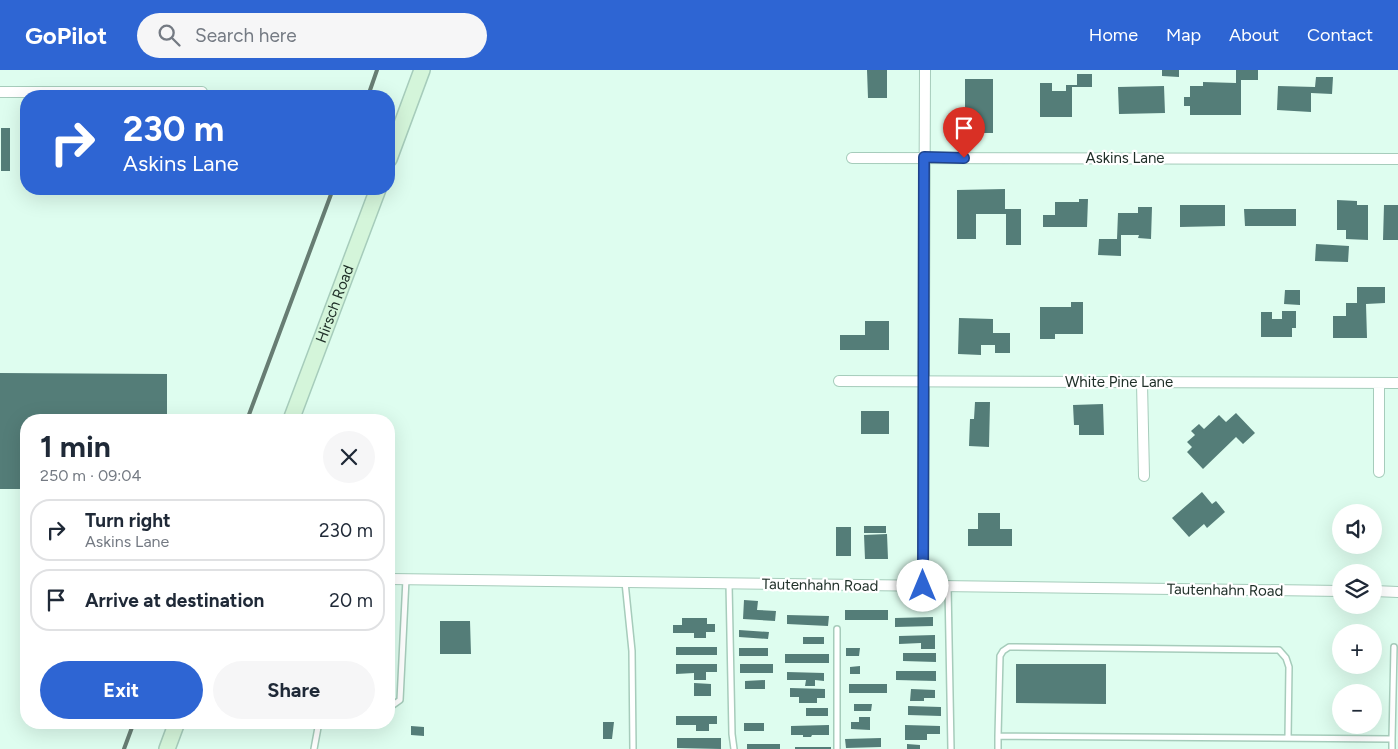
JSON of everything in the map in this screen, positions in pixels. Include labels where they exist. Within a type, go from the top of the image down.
[{"type":"main road","points":[[395,143],[422,70]]},
{"type":"main road","name":"Hirsch Road","points":[[293,414],[376,195]]},
{"type":"main road","points":[[167,749],[174,729]]},
{"type":"street","points":[[923,586],[925,70]]},
{"type":"street","points":[[0,92],[20,92]]},
{"type":"street","name":"Askins Lane","points":[[852,158],[1398,159]]},
{"type":"street","name":"White Pine Lane","points":[[839,381],[1398,382]]},
{"type":"street","points":[[1142,382],[1144,476]]},
{"type":"street","points":[[1379,383],[1379,472]]},
{"type":"street","name":"Tautenhahn Road","points":[[395,579],[1332,591]]},
{"type":"street","points":[[1382,591],[1398,592]]},
{"type":"lane","points":[[395,704],[400,700],[406,579]]},
{"type":"lane","points":[[625,582],[632,651],[633,749]]},
{"type":"lane","points":[[729,584],[732,734],[734,749]]},
{"type":"lane","points":[[948,586],[951,749]]},
{"type":"lane","points":[[837,629],[837,749]]},
{"type":"lane","points":[[998,749],[1000,656],[1005,648],[1018,647],[1278,650],[1286,658],[1289,667],[1288,738]]},
{"type":"lane","points":[[1392,749],[1394,647]]},
{"type":"lane","points":[[314,749],[318,729]]},
{"type":"lane","points":[[998,736],[1392,739]]},
{"type":"building","points":[[867,70],[887,70],[887,98],[868,98]]},
{"type":"building","points":[[1162,70],[1179,70],[1179,77],[1162,76]]},
{"type":"building","points":[[1236,70],[1258,70],[1258,80],[1241,80],[1241,115],[1190,115],[1190,106],[1184,106],[1184,97],[1190,97],[1190,86],[1203,86],[1203,82],[1236,83]]},
{"type":"building","points":[[1077,74],[1092,74],[1092,87],[1072,87],[1072,117],[1040,117],[1040,83],[1052,83],[1052,91],[1066,91],[1066,85],[1077,85]]},
{"type":"building","points":[[1316,77],[1333,77],[1332,94],[1311,93],[1311,112],[1277,110],[1278,86],[1315,87]]},
{"type":"building","points":[[965,79],[993,79],[993,133],[965,133]]},
{"type":"building","points":[[1164,86],[1165,113],[1119,114],[1118,87]]},
{"type":"building","points":[[1,128],[10,128],[10,171],[1,171]]},
{"type":"building","points":[[1005,189],[1005,209],[1021,209],[1021,245],[1006,245],[1006,214],[976,214],[976,239],[957,239],[957,190]]},
{"type":"building","points":[[1079,199],[1088,199],[1087,227],[1043,227],[1043,215],[1055,215],[1055,202],[1079,202]]},
{"type":"building","points":[[1337,200],[1357,201],[1357,205],[1368,205],[1368,240],[1346,239],[1346,230],[1337,230]]},
{"type":"building","points":[[1180,205],[1225,205],[1225,226],[1180,227]]},
{"type":"building","points":[[1384,205],[1398,205],[1398,240],[1383,240]]},
{"type":"building","points":[[1138,207],[1152,207],[1151,239],[1138,238],[1139,235],[1121,235],[1121,256],[1098,255],[1099,239],[1117,239],[1118,213],[1138,213]]},
{"type":"building","points":[[1244,209],[1296,209],[1296,226],[1245,226]]},
{"type":"building","points":[[1316,244],[1349,246],[1348,262],[1315,261]]},
{"type":"building","points":[[1357,287],[1385,287],[1385,303],[1366,304],[1367,338],[1333,338],[1333,316],[1346,316],[1346,303],[1357,303]]},
{"type":"building","points":[[1285,290],[1300,290],[1300,305],[1284,304]]},
{"type":"building","points":[[1071,302],[1083,302],[1083,334],[1055,334],[1055,339],[1040,339],[1040,307],[1071,307]]},
{"type":"building","points":[[1282,311],[1296,311],[1296,328],[1292,328],[1292,337],[1261,337],[1261,312],[1272,312],[1272,319],[1282,319]]},
{"type":"building","points":[[959,318],[993,319],[993,333],[1010,333],[1010,353],[995,353],[995,345],[981,345],[981,355],[958,354]]},
{"type":"building","points":[[865,321],[889,321],[889,350],[840,350],[840,335],[865,335]]},
{"type":"building","points":[[0,373],[167,374],[167,414],[20,414],[20,489],[0,489]]},
{"type":"building","points":[[975,402],[990,402],[989,447],[969,446],[970,419],[974,419]]},
{"type":"building","points":[[1103,404],[1104,435],[1079,435],[1079,425],[1074,425],[1073,405]]},
{"type":"building","points":[[861,411],[889,411],[889,434],[861,434]]},
{"type":"building","points":[[1236,413],[1255,433],[1243,444],[1236,437],[1203,469],[1187,452],[1192,447],[1187,442],[1195,435],[1191,431],[1199,424],[1204,429],[1219,415],[1226,422]]},
{"type":"building","points":[[1202,492],[1212,504],[1216,501],[1225,512],[1207,528],[1204,524],[1189,537],[1172,518]]},
{"type":"building","points":[[978,513],[1000,513],[1000,529],[1012,529],[1012,546],[968,546],[968,529],[978,529]]},
{"type":"building","points":[[864,526],[886,526],[886,533],[864,533]]},
{"type":"building","points":[[836,527],[851,527],[851,556],[836,556]]},
{"type":"building","points":[[887,534],[888,559],[865,559],[864,535]]},
{"type":"building","points":[[744,600],[758,601],[757,610],[776,611],[775,621],[743,619]]},
{"type":"building","points":[[845,610],[888,610],[888,620],[845,620]]},
{"type":"building","points":[[787,615],[829,616],[828,626],[787,624]]},
{"type":"building","points":[[933,617],[933,626],[895,627],[895,618]]},
{"type":"building","points":[[682,618],[707,618],[707,624],[715,624],[715,632],[706,632],[706,638],[694,638],[694,633],[673,633],[673,625],[682,625]]},
{"type":"building","points":[[440,621],[470,621],[471,654],[440,654]]},
{"type":"building","points":[[739,630],[769,632],[768,639],[739,637]]},
{"type":"building","points":[[935,635],[935,649],[921,649],[921,643],[899,644],[899,636]]},
{"type":"building","points":[[803,637],[824,637],[824,644],[803,644]]},
{"type":"building","points":[[676,647],[717,647],[717,655],[676,655]]},
{"type":"building","points":[[739,648],[768,648],[768,656],[739,656]]},
{"type":"building","points":[[846,648],[860,648],[859,656],[846,656]]},
{"type":"building","points":[[903,653],[936,653],[936,662],[903,661]]},
{"type":"building","points":[[785,654],[829,654],[829,663],[785,663]]},
{"type":"building","points":[[676,664],[717,664],[717,672],[706,672],[706,680],[694,680],[694,673],[676,674]]},
{"type":"building","points":[[740,664],[773,664],[773,673],[740,673]]},
{"type":"building","points":[[1016,664],[1106,664],[1106,704],[1016,703]]},
{"type":"building","points":[[860,666],[860,674],[850,674],[850,667]]},
{"type":"building","points":[[896,671],[936,671],[936,681],[896,680]]},
{"type":"building","points":[[787,672],[824,673],[824,681],[815,680],[815,686],[805,686],[806,680],[787,680]]},
{"type":"building","points":[[765,680],[765,689],[745,689],[745,681]]},
{"type":"building","points":[[694,683],[711,684],[711,696],[694,696]]},
{"type":"building","points":[[849,684],[887,684],[887,693],[849,693]]},
{"type":"building","points":[[790,688],[825,689],[825,698],[817,698],[817,703],[799,703],[799,697],[790,697]]},
{"type":"building","points":[[911,689],[935,690],[935,698],[924,698],[924,701],[910,701]]},
{"type":"building","points":[[854,704],[872,704],[871,711],[854,711]]},
{"type":"building","points":[[908,706],[941,707],[941,716],[908,715]]},
{"type":"building","points":[[806,708],[828,708],[828,716],[806,716]]},
{"type":"building","points":[[676,716],[717,716],[717,724],[709,724],[709,731],[696,731],[696,725],[676,725]]},
{"type":"building","points":[[859,717],[870,717],[870,730],[851,729],[851,722],[859,722]]},
{"type":"building","points":[[603,722],[614,722],[612,739],[603,739]]},
{"type":"building","points":[[744,723],[764,723],[764,731],[744,731]]},
{"type":"building","points":[[829,725],[829,735],[803,737],[803,735],[791,735],[791,726]]},
{"type":"building","points":[[905,725],[940,726],[940,734],[927,734],[927,740],[905,740]]},
{"type":"building","points":[[411,726],[424,727],[424,736],[411,735]]},
{"type":"building","points":[[677,738],[721,738],[721,749],[677,748]]},
{"type":"building","points":[[881,738],[881,747],[846,748],[845,739]]},
{"type":"building","points":[[747,744],[780,744],[780,749],[747,749]]},
{"type":"building","points":[[907,744],[920,745],[920,749],[907,749]]},
{"type":"building","points":[[795,747],[831,747],[831,749],[795,749]]},
{"type":"railway","points":[[370,90],[377,70]]},
{"type":"railway","points":[[249,414],[331,195]]},
{"type":"railway","points":[[124,749],[131,729]]},
{"type":"route","points":[[923,586],[924,157],[964,158]]}]
